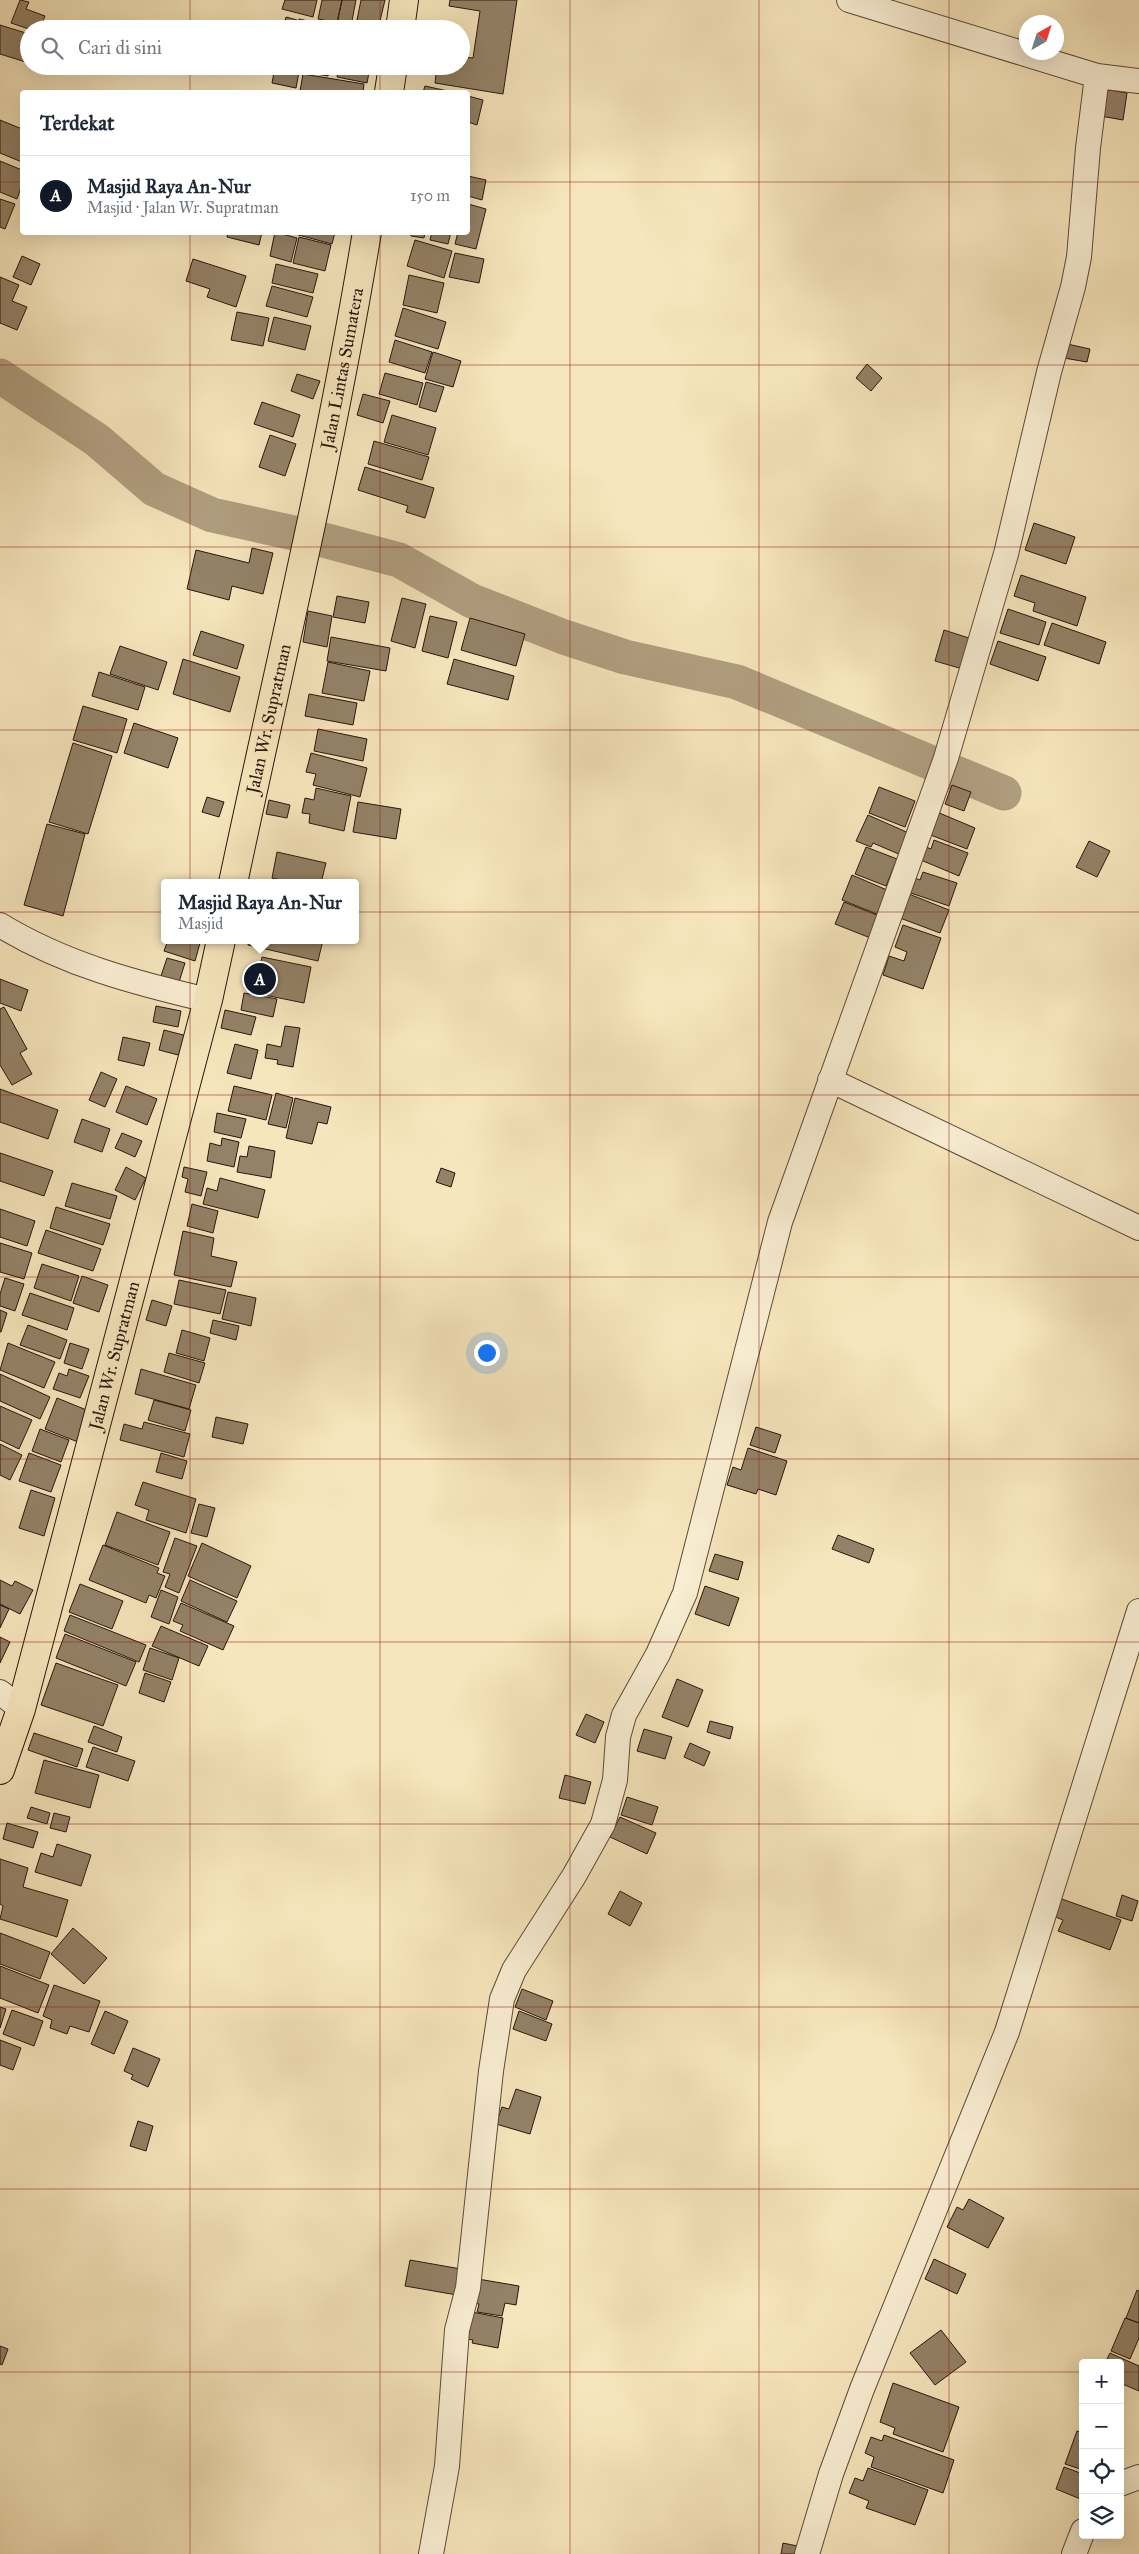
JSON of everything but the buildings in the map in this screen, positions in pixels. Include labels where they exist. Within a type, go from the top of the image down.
[{"type":"main road","points":[[401,20],[404,0]]},
{"type":"main road","points":[[389,90],[392,75]]},
{"type":"main road","name":"Jalan Lintas Sumatera","points":[[303,556],[316,504],[352,322],[366,235]]},
{"type":"main road","name":"Jalan Wr. Supratman","points":[[234,879],[303,556]]},
{"type":"main road","name":"Jalan Wr. Supratman","points":[[0,1770],[21,1708],[208,1000],[220,944]]},
{"type":"street","points":[[848,0],[1097,76],[1139,81]]},
{"type":"street","points":[[431,2554],[447,2466],[457,2330],[468,2288],[491,2071],[502,1999],[514,1970],[574,1876],[603,1824],[615,1780],[618,1737],[624,1715],[658,1654],[685,1593],[780,1222],[942,768],[1006,554],[1079,257],[1088,148],[1097,76]]},
{"type":"street","points":[[0,925],[26,941],[106,974],[208,1000]]},
{"type":"street","points":[[830,1080],[1139,1228]]},
{"type":"street","points":[[807,2554],[831,2474],[862,2389],[1007,2032],[1139,1611]]},
{"type":"street","points":[[0,1692],[21,1708]]},
{"type":"street","points":[[1124,2483],[1139,2477]]},
{"type":"street","points":[[1074,2554],[1080,2539]]},
{"type":"waterway","points":[[0,376],[97,440],[154,489],[212,515],[312,537],[399,560],[472,601],[564,637],[625,657],[737,682],[1004,793]]},
{"type":"place","name":"Masjid Raya An-Nur","points":[[260,979]]}]
